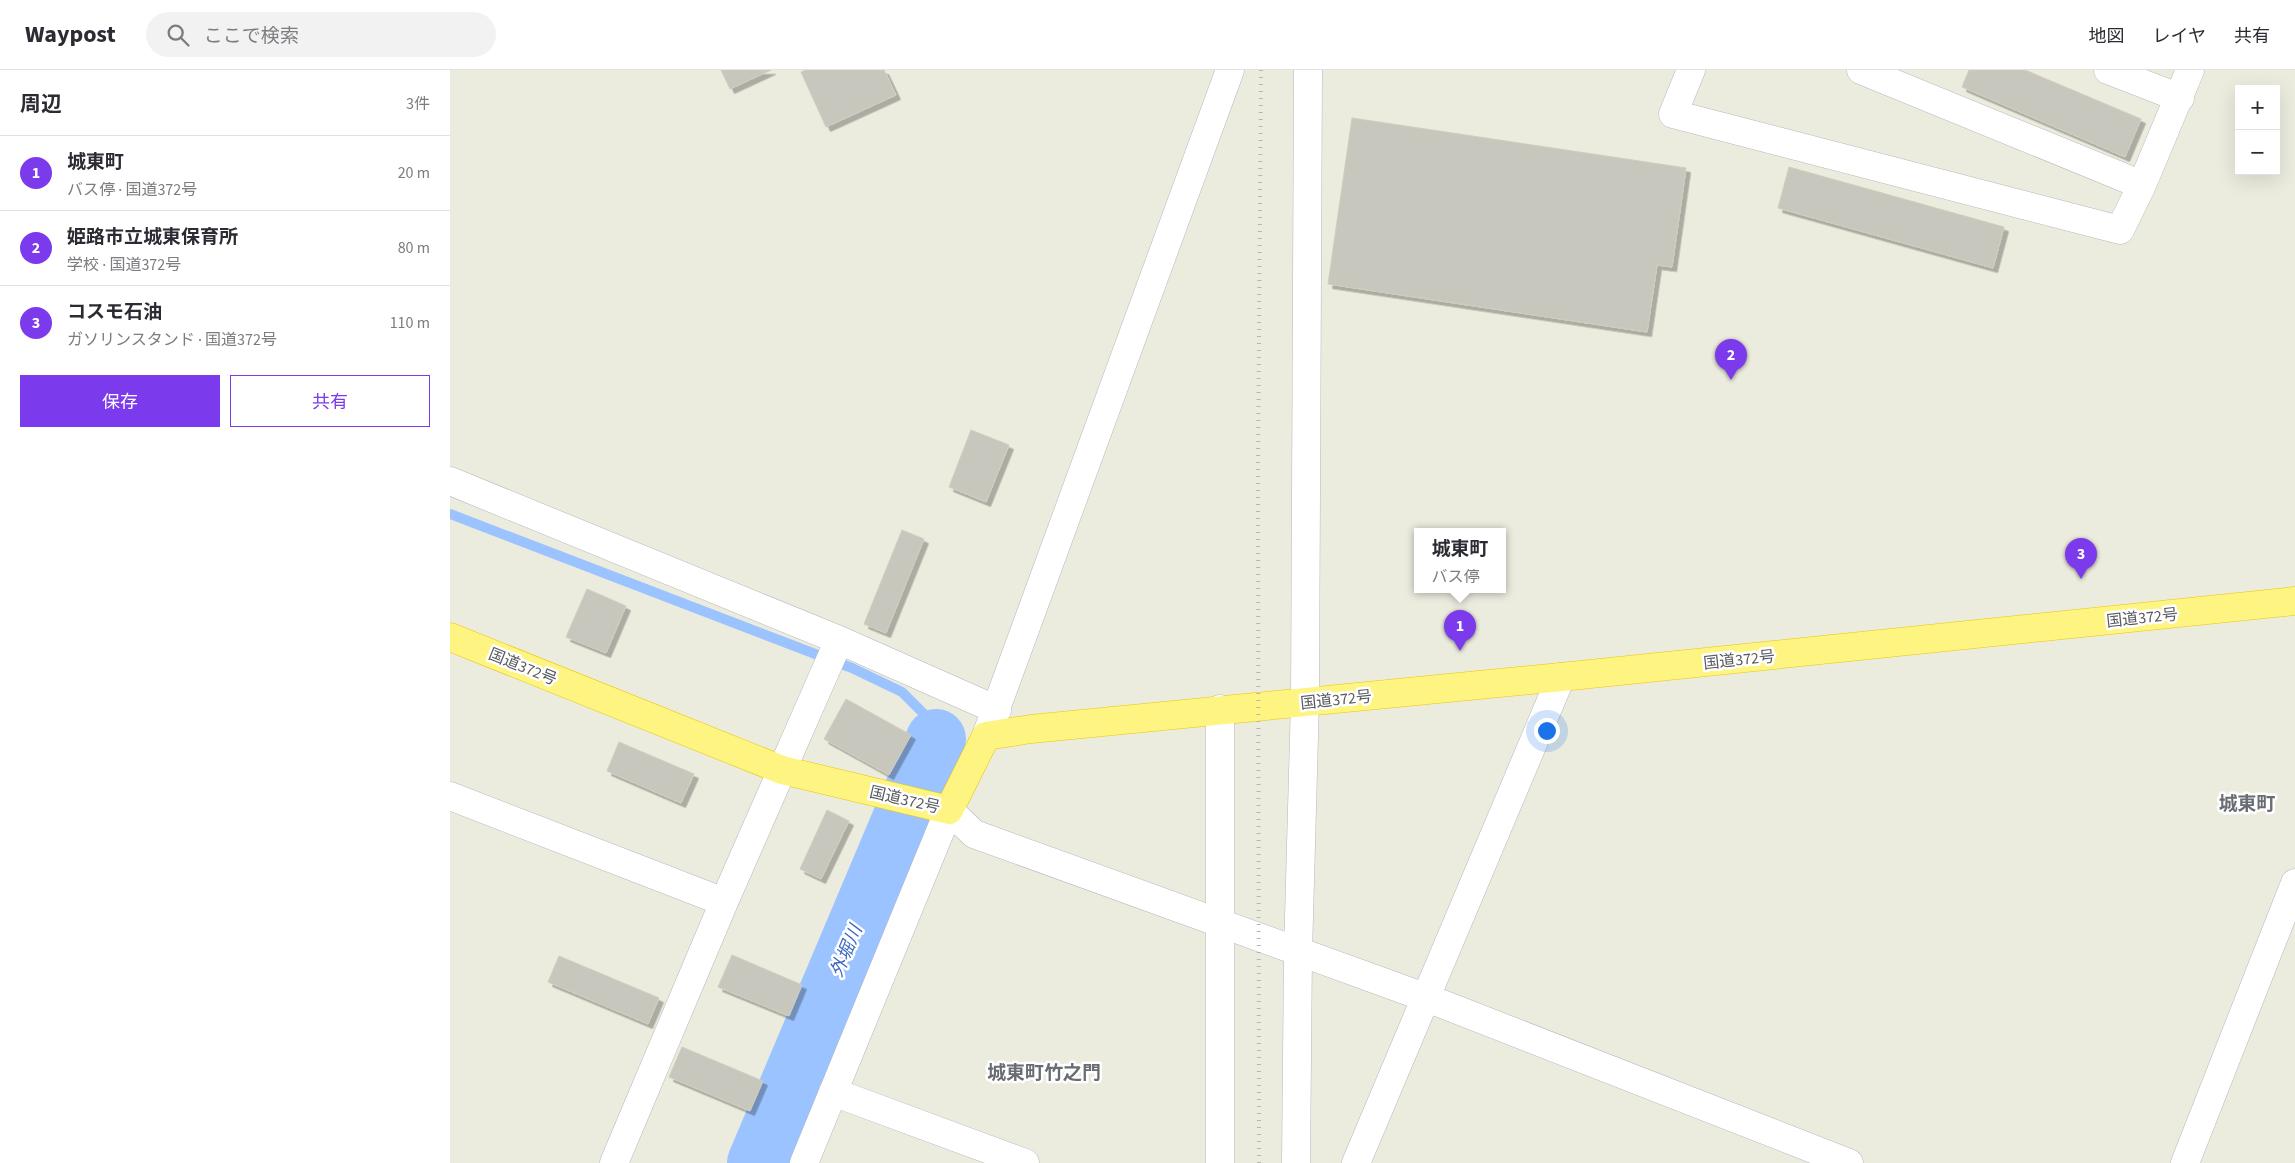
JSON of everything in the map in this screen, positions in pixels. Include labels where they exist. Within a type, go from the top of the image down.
[{"type":"highway","name":"国道372号","points":[[450,637],[782,770],[949,810],[986,736],[1031,729],[1561,677],[2295,601]]},
{"type":"street","points":[[986,736],[1230,70]]},
{"type":"street","points":[[1296,1163],[1298,952],[1305,701],[1308,70]]},
{"type":"street","points":[[1691,70],[1673,114],[2120,230],[2142,185],[2180,98],[2190,70]]},
{"type":"street","points":[[1861,70],[2142,185]]},
{"type":"street","points":[[2108,70],[2180,98]]},
{"type":"street","points":[[450,481],[839,640],[996,710]]},
{"type":"street","points":[[614,1163],[724,902],[824,678],[839,640]]},
{"type":"street","points":[[1356,1163],[1561,677]]},
{"type":"street","points":[[1220,709],[1220,1163]]},
{"type":"street","points":[[450,796],[724,902]]},
{"type":"street","points":[[804,1163],[949,810],[974,834],[1427,998],[1849,1163]]},
{"type":"street","points":[[2185,1163],[2295,883]]},
{"type":"street","points":[[833,1092],[1025,1163]]},
{"type":"building","points":[[721,70],[771,70],[730,89]]},
{"type":"building","points":[[806,70],[884,70],[896,95],[826,127],[801,72]]},
{"type":"building","points":[[1969,70],[2025,70],[2141,119],[2125,157],[1962,87]]},
{"type":"building","points":[[1352,118],[1686,168],[1672,267],[1657,265],[1647,332],[1328,284]]},
{"type":"building","points":[[1789,167],[2004,227],[1993,268],[1778,208]]},
{"type":"building","points":[[971,430],[1009,445],[986,502],[949,487]]},
{"type":"building","points":[[902,530],[924,539],[886,633],[864,624]]},
{"type":"building","points":[[587,589],[626,606],[606,653],[566,637]]},
{"type":"building","points":[[846,699],[911,735],[889,775],[824,739]]},
{"type":"building","points":[[619,742],[694,774],[681,803],[607,771]]},
{"type":"building","points":[[827,810],[849,821],[821,879],[800,869]]},
{"type":"building","points":[[732,955],[802,985],[789,1016],[718,987]]},
{"type":"building","points":[[559,956],[659,998],[648,1024],[548,982]]},
{"type":"building","points":[[682,1047],[763,1081],[750,1111],[669,1077]]},
{"type":"waterway","points":[[450,514],[852,668],[902,692],[925,715],[936,739]]},
{"type":"waterway","name":"外堀川","points":[[757,1163],[936,739]]},
{"type":"railway","points":[[1259,1163],[1258,467],[1261,70]]},
{"type":"place","name":"姫路市立城東保育所","points":[[1731,380]]},
{"type":"place","name":"コスモ石油","points":[[2081,579]]},
{"type":"place","name":"城東町","points":[[1460,651]]},
{"type":"district","name":"城東町","points":[[2247,803]]},
{"type":"district","name":"城東町竹之門","points":[[1044,1072]]}]
